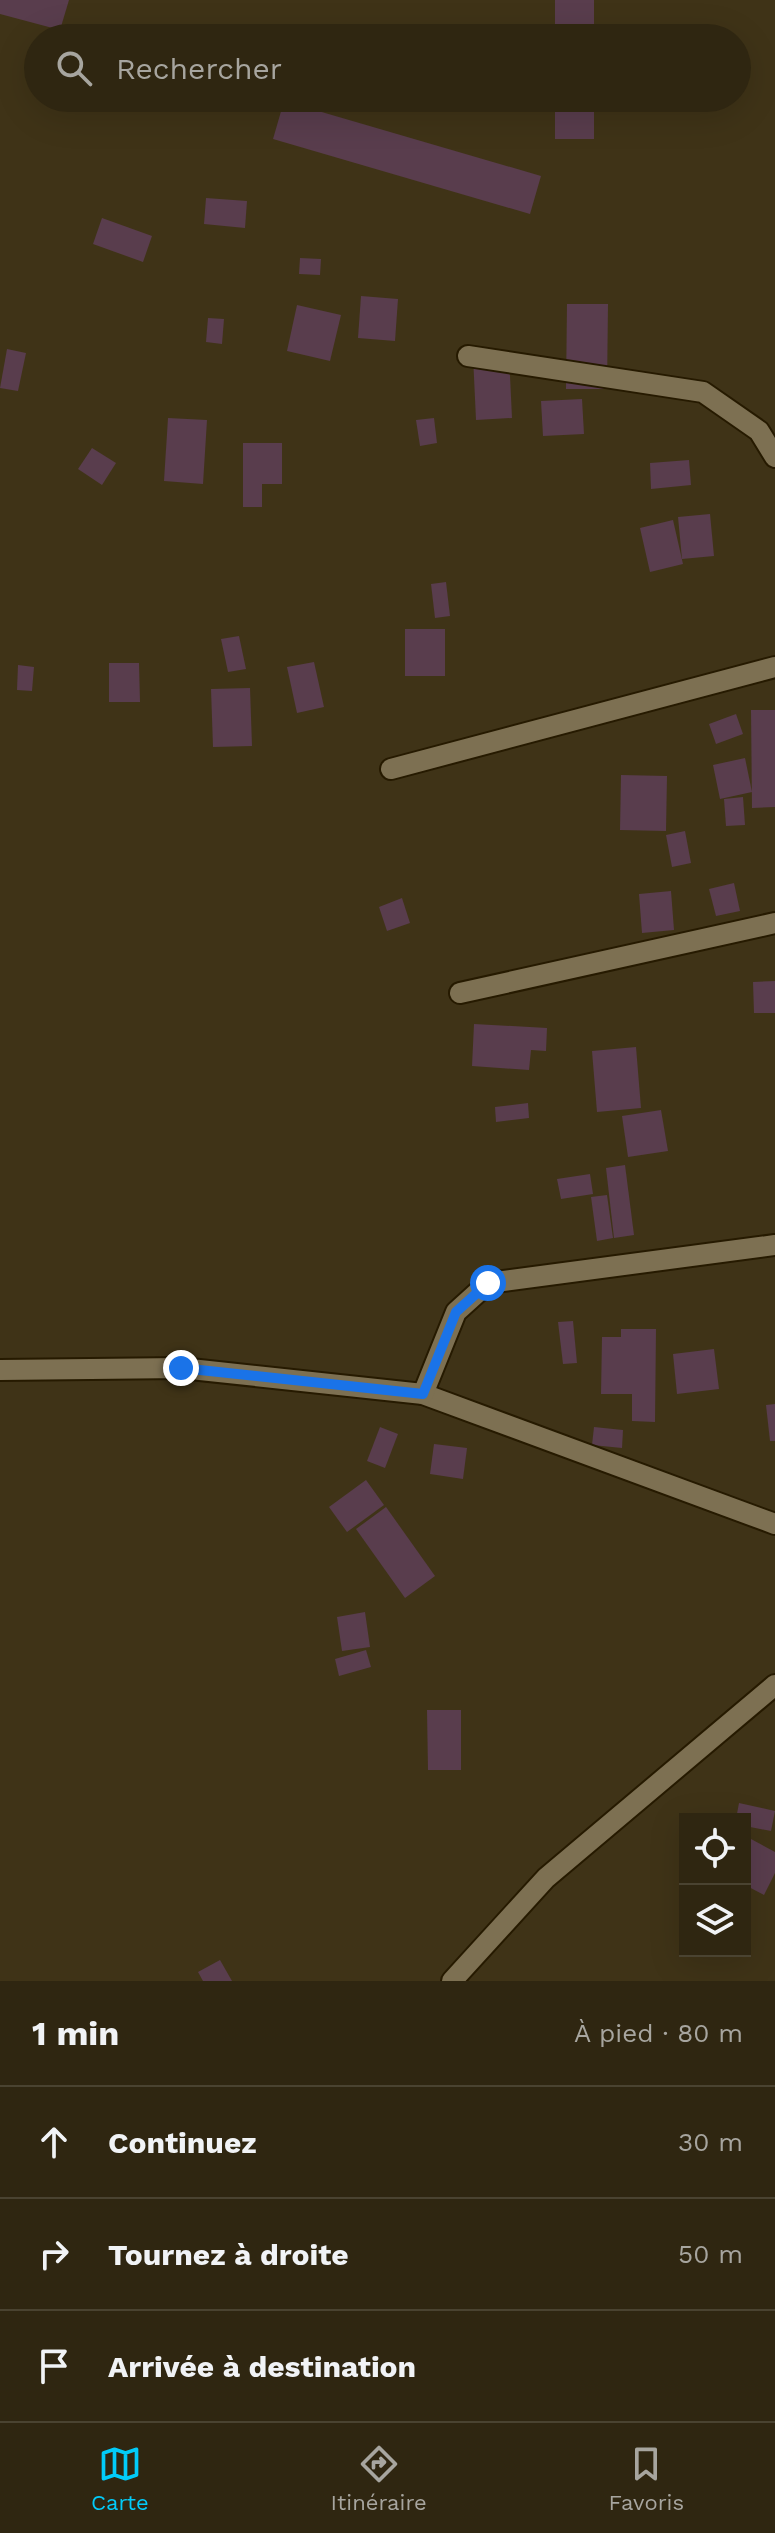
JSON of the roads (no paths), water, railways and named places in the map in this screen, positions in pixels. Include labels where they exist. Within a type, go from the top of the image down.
[{"type":"street","points":[[468,356],[703,392],[759,431],[775,457]]},
{"type":"street","points":[[391,769],[775,667]]},
{"type":"street","points":[[460,993],[775,923]]},
{"type":"street","points":[[423,1394],[456,1312],[488,1283],[775,1245]]},
{"type":"street","points":[[0,1370],[181,1368],[423,1394],[775,1524]]},
{"type":"street","points":[[452,1981],[546,1878],[775,1685]]}]
